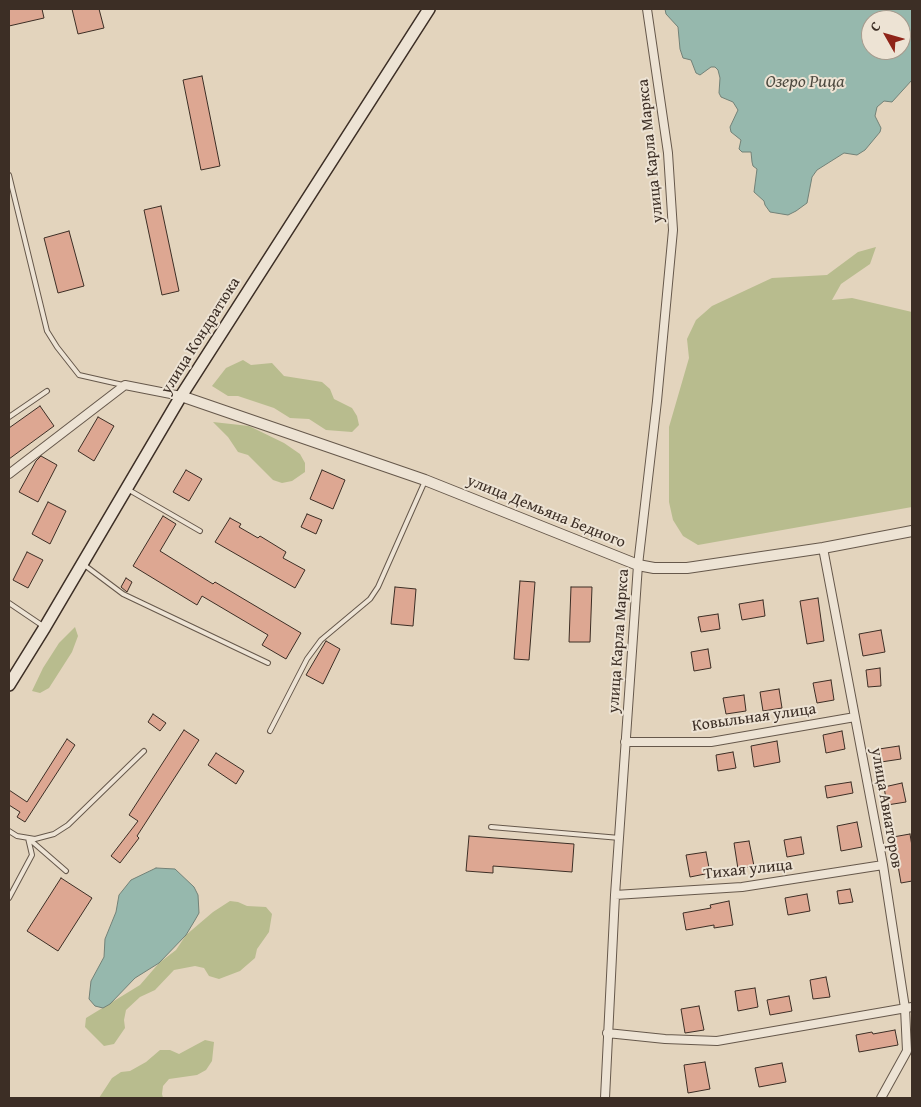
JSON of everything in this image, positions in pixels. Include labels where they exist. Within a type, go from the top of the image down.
[{"type":"main road","name":"улица Кондратюка","points":[[9,685],[181,396],[429,9]]},
{"type":"street","name":"улица Карла Маркса","points":[[605,1098],[615,895],[638,565],[674,230],[668,153],[647,9]]},
{"type":"street","points":[[9,474],[125,385],[181,396]]},
{"type":"street","name":"улица Демьяна Бедного","points":[[181,396],[425,480],[638,565],[654,568],[687,568],[823,548],[912,531]]},
{"type":"street","name":"улица Авиаторов","points":[[823,548],[908,1008],[907,1051],[881,1098]]},
{"type":"street","name":"Ковыльная улица","points":[[626,742],[711,742],[855,717]]},
{"type":"street","name":"Тихая улица","points":[[615,895],[742,887],[883,865]]},
{"type":"street","points":[[607,1033],[665,1039],[717,1041],[908,1008]]},
{"type":"lane","points":[[9,175],[47,331],[62,354],[79,374],[125,385]]},
{"type":"lane","points":[[9,418],[47,391]]},
{"type":"lane","points":[[270,731],[308,659],[321,640],[370,599],[378,586],[425,480]]},
{"type":"lane","points":[[127,488],[200,531]]},
{"type":"lane","points":[[82,564],[123,594],[268,663]]},
{"type":"lane","points":[[9,603],[45,627]]},
{"type":"lane","points":[[9,832],[16,836],[35,839],[54,834],[68,825],[144,751]]},
{"type":"lane","points":[[491,827],[620,838]]},
{"type":"lane","points":[[28,838],[66,871]]},
{"type":"lane","points":[[9,898],[32,854],[28,838]]},
{"type":"green space","points":[[876,247],[870,264],[841,284],[832,300],[852,298],[912,312],[912,507],[698,545],[683,536],[673,520],[669,502],[669,427],[689,358],[687,339],[696,320],[712,306],[772,278],[827,275],[858,252]]},
{"type":"green space","points":[[243,360],[251,365],[272,363],[284,376],[322,382],[330,389],[334,399],[352,408],[357,416],[359,425],[352,432],[326,430],[309,419],[290,418],[274,408],[238,396],[228,396],[212,386],[226,368]]},
{"type":"green space","points":[[213,422],[249,426],[284,443],[300,454],[305,463],[305,472],[292,481],[282,483],[273,480],[248,455],[238,452],[228,437]]},
{"type":"green space","points":[[75,627],[78,636],[72,652],[49,688],[40,693],[32,691],[43,668],[59,643]]},
{"type":"green space","points":[[230,901],[247,906],[266,907],[272,914],[269,932],[257,949],[255,958],[240,971],[219,979],[209,976],[204,968],[195,966],[174,970],[155,990],[140,997],[126,1010],[125,1028],[114,1044],[104,1046],[85,1027],[86,1018],[140,985],[159,963],[176,950],[186,935],[213,912]]},
{"type":"green space","points":[[205,1040],[214,1042],[212,1061],[206,1070],[197,1075],[169,1079],[163,1086],[163,1098],[99,1098],[112,1078],[121,1072],[130,1071],[146,1062],[160,1050],[170,1050],[179,1054]]},
{"type":"water","name":"Озеро Рица","points":[[665,9],[912,9],[912,80],[892,102],[884,101],[877,107],[875,116],[881,128],[880,132],[865,150],[857,155],[844,153],[817,170],[812,177],[807,203],[796,211],[788,215],[770,212],[764,201],[754,192],[757,169],[753,166],[751,152],[742,152],[739,149],[741,140],[731,132],[730,127],[738,110],[733,102],[721,97],[719,93],[720,78],[715,67],[711,67],[700,75],[696,73],[691,60],[683,58],[680,49],[678,27],[666,14]]},
{"type":"water","points":[[156,868],[175,869],[194,887],[198,895],[199,913],[186,935],[159,963],[135,978],[110,1004],[103,1008],[95,1006],[89,999],[91,981],[104,957],[105,939],[116,912],[119,895],[131,880]]},
{"type":"building","points":[[9,9],[42,9],[44,18],[9,26]]},
{"type":"building","points":[[72,9],[99,9],[104,28],[78,34]]},
{"type":"building","points":[[202,76],[220,166],[201,170],[183,80]]},
{"type":"building","points":[[161,206],[179,291],[162,295],[144,210]]},
{"type":"building","points":[[69,231],[84,286],[58,293],[44,238]]},
{"type":"building","points":[[40,406],[54,426],[9,459],[9,428]]},
{"type":"building","points":[[98,417],[114,426],[94,461],[78,451]]},
{"type":"building","points":[[41,456],[57,465],[38,502],[19,492],[36,461]]},
{"type":"building","points":[[186,470],[202,479],[189,501],[173,492]]},
{"type":"building","points":[[322,470],[345,480],[333,509],[310,499]]},
{"type":"building","points":[[48,502],[66,511],[50,544],[32,534]]},
{"type":"building","points":[[307,514],[322,520],[316,534],[301,527]]},
{"type":"building","points":[[163,516],[176,524],[160,551],[213,584],[215,582],[301,633],[286,659],[262,645],[268,635],[202,596],[197,605],[133,566]]},
{"type":"building","points":[[230,518],[241,524],[239,527],[258,538],[260,536],[286,552],[283,558],[305,570],[295,588],[215,542]]},
{"type":"building","points":[[27,552],[43,560],[28,588],[13,580]]},
{"type":"building","points":[[126,578],[132,582],[127,592],[121,587]]},
{"type":"building","points":[[520,581],[535,582],[529,660],[514,659]]},
{"type":"building","points":[[395,587],[416,589],[413,626],[391,624]]},
{"type":"building","points":[[571,587],[592,587],[590,642],[569,642]]},
{"type":"building","points":[[818,598],[824,641],[807,644],[800,601]]},
{"type":"building","points":[[763,600],[765,616],[742,620],[739,604]]},
{"type":"building","points":[[718,614],[720,629],[701,632],[698,617]]},
{"type":"building","points":[[881,630],[885,652],[863,656],[859,634]]},
{"type":"building","points":[[326,641],[340,649],[323,684],[306,675]]},
{"type":"building","points":[[708,649],[711,668],[694,671],[691,652]]},
{"type":"building","points":[[880,668],[881,686],[868,687],[866,670]]},
{"type":"building","points":[[831,680],[834,700],[817,703],[813,683]]},
{"type":"building","points":[[779,689],[782,708],[763,711],[760,692]]},
{"type":"building","points":[[744,695],[746,711],[726,714],[723,698]]},
{"type":"building","points":[[153,714],[166,723],[160,731],[148,722]]},
{"type":"building","points":[[184,730],[199,740],[137,836],[139,838],[120,863],[111,856],[138,821],[129,815]]},
{"type":"building","points":[[842,731],[845,749],[826,753],[823,735]]},
{"type":"building","points":[[67,739],[75,745],[25,822],[17,817],[20,812],[9,805],[9,790],[27,802]]},
{"type":"building","points":[[777,741],[780,762],[754,767],[751,746]]},
{"type":"building","points":[[899,746],[901,759],[881,762],[879,749]]},
{"type":"building","points":[[733,752],[736,768],[718,771],[716,755]]},
{"type":"building","points":[[216,753],[244,771],[236,784],[208,765]]},
{"type":"building","points":[[851,782],[853,793],[827,798],[825,786]]},
{"type":"building","points":[[902,783],[906,802],[887,805],[884,787]]},
{"type":"building","points":[[857,822],[862,847],[841,851],[837,826]]},
{"type":"building","points":[[910,834],[912,881],[901,883],[893,837]]},
{"type":"building","points":[[469,836],[574,844],[572,872],[493,866],[493,873],[466,871]]},
{"type":"building","points":[[801,837],[804,854],[787,857],[784,840]]},
{"type":"building","points":[[749,841],[754,866],[738,869],[734,843]]},
{"type":"building","points":[[706,852],[710,873],[690,877],[686,855]]},
{"type":"building","points":[[61,878],[92,898],[58,951],[27,931]]},
{"type":"building","points":[[850,889],[853,902],[839,904],[837,891]]},
{"type":"building","points":[[807,894],[810,911],[788,915],[785,898]]},
{"type":"building","points":[[729,901],[733,925],[714,928],[714,925],[686,930],[683,913],[711,908],[710,905]]},
{"type":"building","points":[[826,977],[830,997],[813,999],[810,980]]},
{"type":"building","points":[[755,988],[758,1007],[738,1011],[735,991]]},
{"type":"building","points":[[789,996],[792,1011],[770,1015],[767,1000]]},
{"type":"building","points":[[699,1006],[704,1030],[685,1033],[681,1009]]},
{"type":"building","points":[[895,1030],[898,1045],[859,1052],[856,1035]]},
{"type":"building","points":[[705,1062],[710,1089],[688,1093],[684,1065]]},
{"type":"building","points":[[782,1063],[786,1082],[759,1087],[755,1068]]}]
